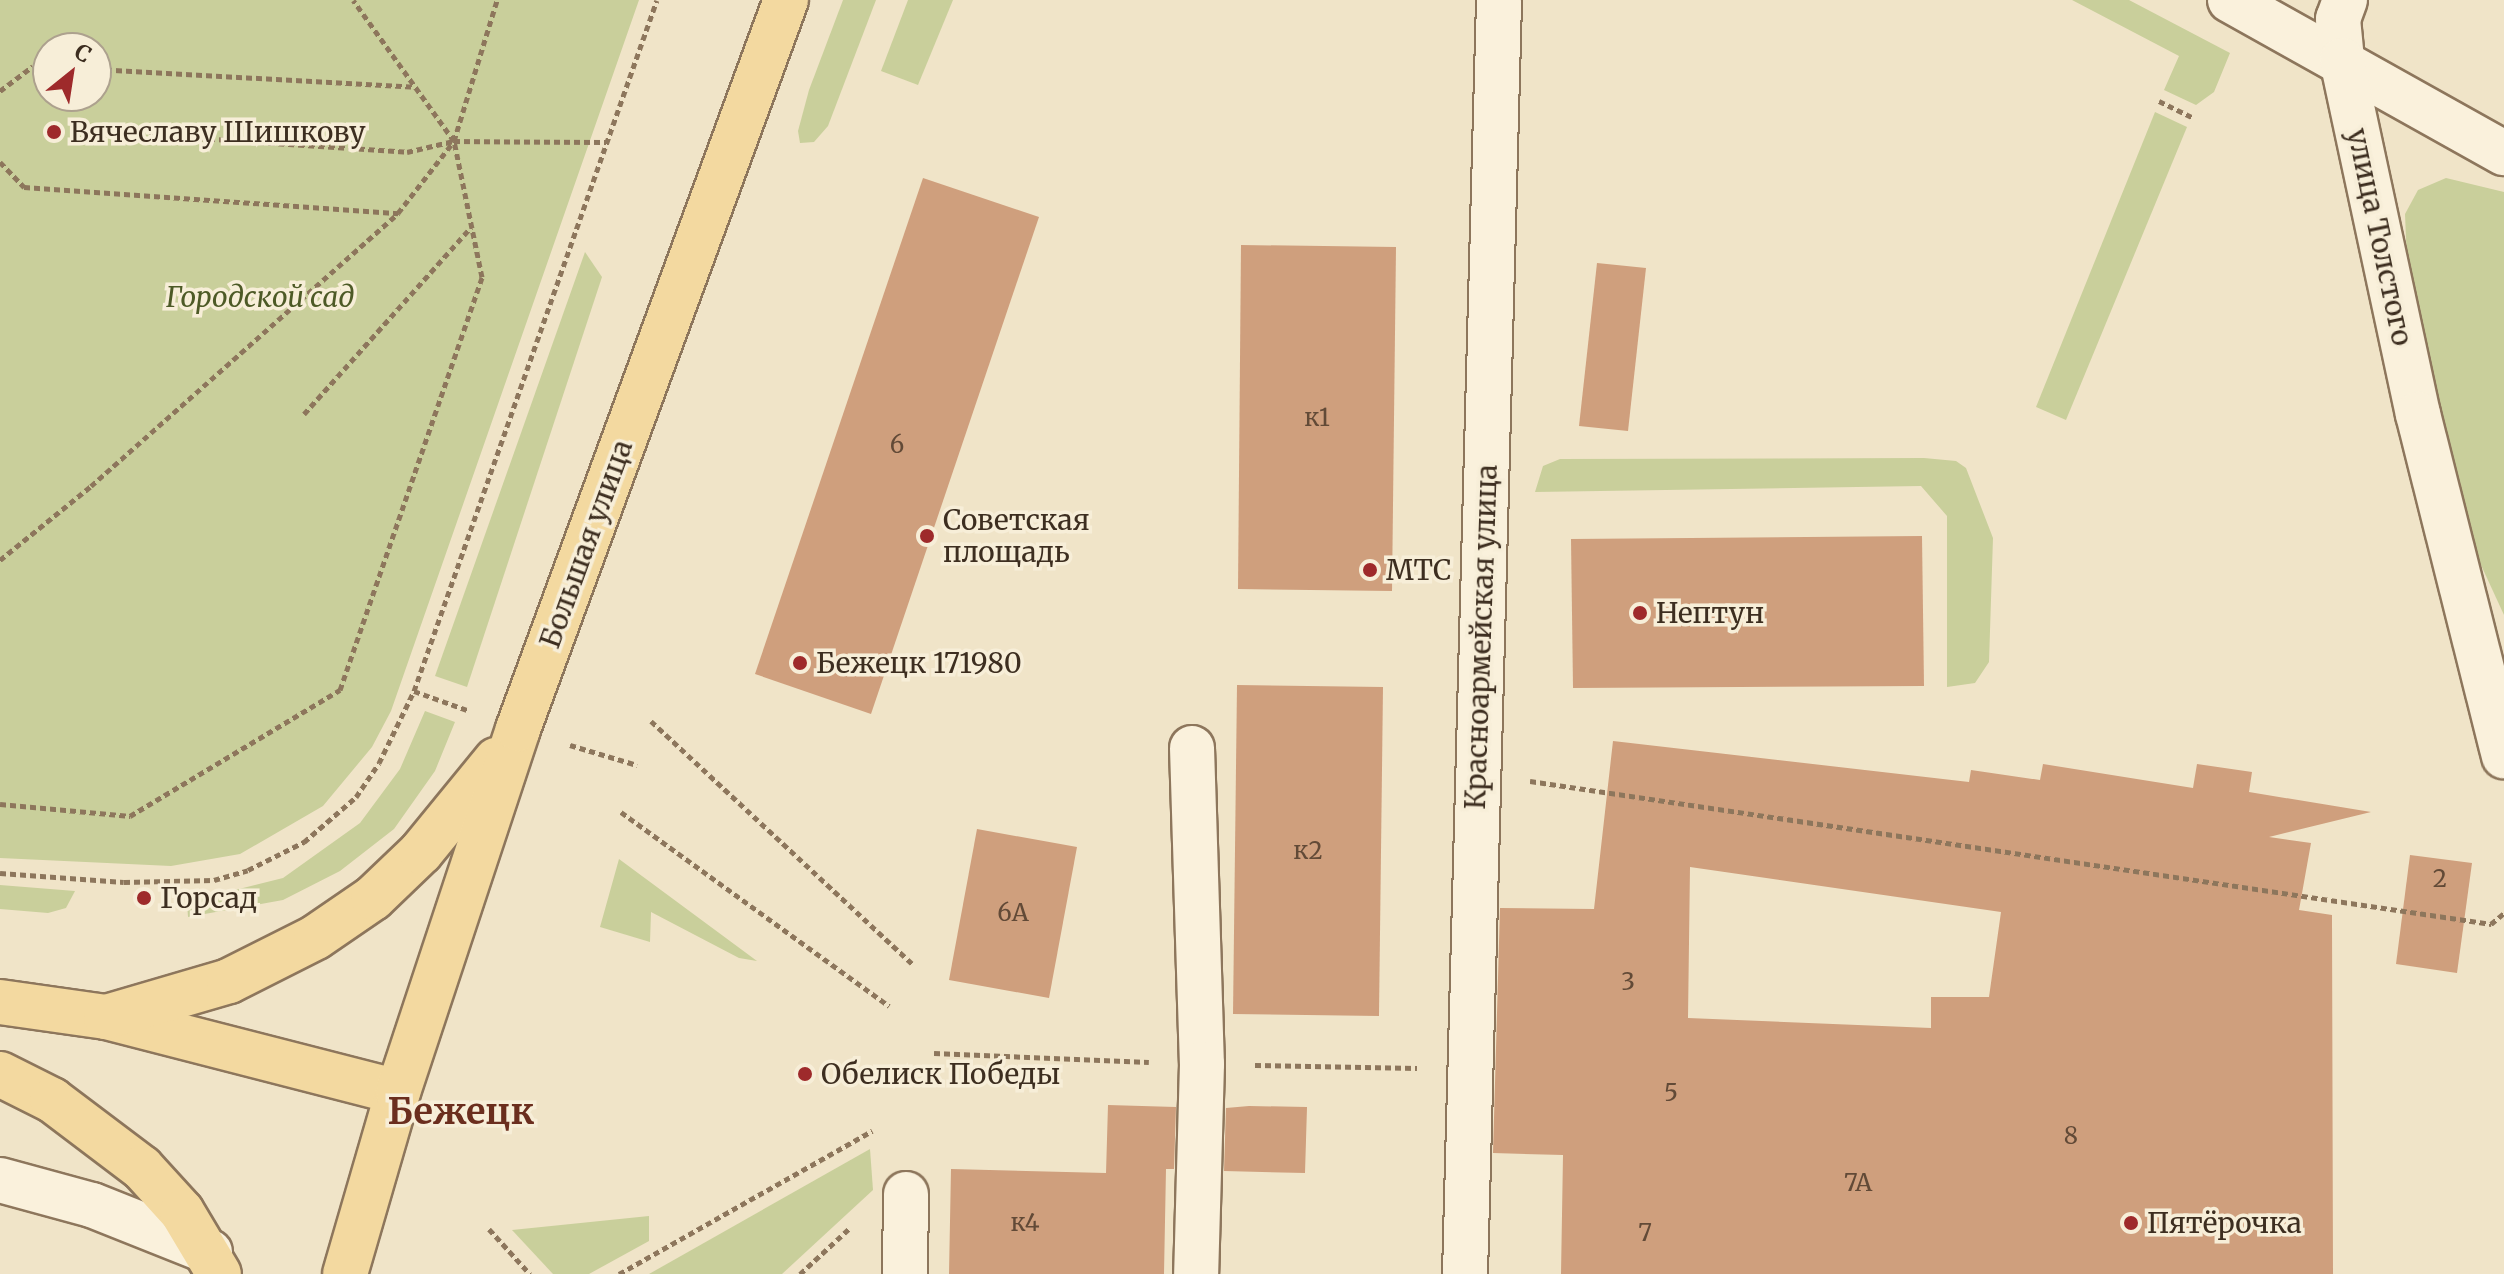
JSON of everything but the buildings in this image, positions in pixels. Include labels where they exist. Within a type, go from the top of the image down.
[{"type":"main road","name":"Большая улица","points":[[345,1274],[398,1092],[518,729],[786,0]]},
{"type":"main road","points":[[106,1017],[229,981],[304,944],[373,898],[469,796],[518,729]]},
{"type":"main road","points":[[0,1002],[106,1017],[398,1092]]},
{"type":"main road","points":[[0,1074],[99,1132],[182,1212],[215,1263]]},
{"type":"street","name":"Красноармейская улица","points":[[1465,1274],[1499,0]]},
{"type":"street","points":[[2230,0],[2504,153]]},
{"type":"street","name":"улица Толстого","points":[[2345,0],[2338,19],[2342,60],[2418,414],[2504,756]]},
{"type":"street","points":[[1192,748],[1202,1064],[1196,1274]]},
{"type":"street","points":[[0,1180],[92,1205],[215,1263]]},
{"type":"street","points":[[905,1274],[906,1194]]},
{"type":"path","points":[[0,804],[130,816],[340,690],[482,277],[454,141],[353,0]]},
{"type":"path","points":[[0,560],[91,486],[398,213],[454,141],[497,0]]},
{"type":"path","points":[[0,873],[124,882],[214,880],[248,870],[304,842],[356,797],[386,751],[414,691],[657,0]]},
{"type":"path","points":[[0,91],[32,67]]},
{"type":"path","points":[[112,70],[415,87]]},
{"type":"path","points":[[2159,101],[2192,117]]},
{"type":"path","points":[[109,132],[407,152],[454,141],[606,142]]},
{"type":"path","points":[[0,162],[24,187],[398,213]]},
{"type":"path","points":[[304,414],[471,226]]},
{"type":"path","points":[[651,721],[914,965]]},
{"type":"path","points":[[1477,773],[2491,924],[2504,913]]},
{"type":"path","points":[[621,812],[889,1006]]},
{"type":"path","points":[[619,1274],[872,1131]]},
{"type":"path","points":[[800,1274],[854,1224]]},
{"type":"path","points":[[489,1229],[530,1274]]},
{"type":"green space","name":"Городской сад","points":[[0,0],[639,0],[391,711],[372,747],[323,806],[240,854],[171,866],[0,858]]},
{"type":"green space","points":[[843,0],[876,0],[828,126],[814,142],[800,143],[798,131],[809,90]]},
{"type":"green space","points":[[908,0],[953,0],[918,85],[881,71]]},
{"type":"green space","points":[[2072,0],[2129,0],[2230,53],[2214,92],[2196,105],[2164,90],[2179,56]]},
{"type":"green space","points":[[2155,112],[2187,127],[2066,420],[2036,407]]},
{"type":"green space","points":[[2446,178],[2504,192],[2504,615],[2469,539],[2409,309],[2405,214],[2418,190]]},
{"type":"green space","points":[[585,252],[602,277],[467,687],[435,676]]},
{"type":"green space","points":[[1924,458],[1956,461],[1966,468],[1993,538],[1989,662],[1975,683],[1947,687],[1947,516],[1921,486],[1535,492],[1543,466],[1560,459]]},
{"type":"green space","points":[[425,711],[455,722],[435,771],[394,829],[340,871],[283,900],[188,917],[187,902],[283,878],[360,823],[400,769]]},
{"type":"green space","points":[[619,859],[757,961],[739,958],[651,912],[650,942],[600,927]]},
{"type":"green space","points":[[0,885],[75,891],[66,908],[48,913],[0,909]]},
{"type":"green space","points":[[870,1149],[873,1190],[782,1274],[649,1274]]},
{"type":"green space","points":[[649,1216],[649,1241],[589,1274],[553,1274],[512,1230]]},
{"type":"place","name":"Вячеславу Шишкову","points":[[54,132]]},
{"type":"place","name":"Советская площадь","points":[[927,536]]},
{"type":"place","name":"МТС","points":[[1370,570]]},
{"type":"place","name":"Нептун","points":[[1640,613]]},
{"type":"place","name":"Бежецк 171980","points":[[800,663]]},
{"type":"place","name":"Горсад","points":[[144,898]]},
{"type":"place","name":"Обелиск Победы","points":[[805,1074]]},
{"type":"place","name":"Пятёрочка","points":[[2131,1223]]},
{"type":"district","name":"Бежецк","points":[[461,1112]]}]
